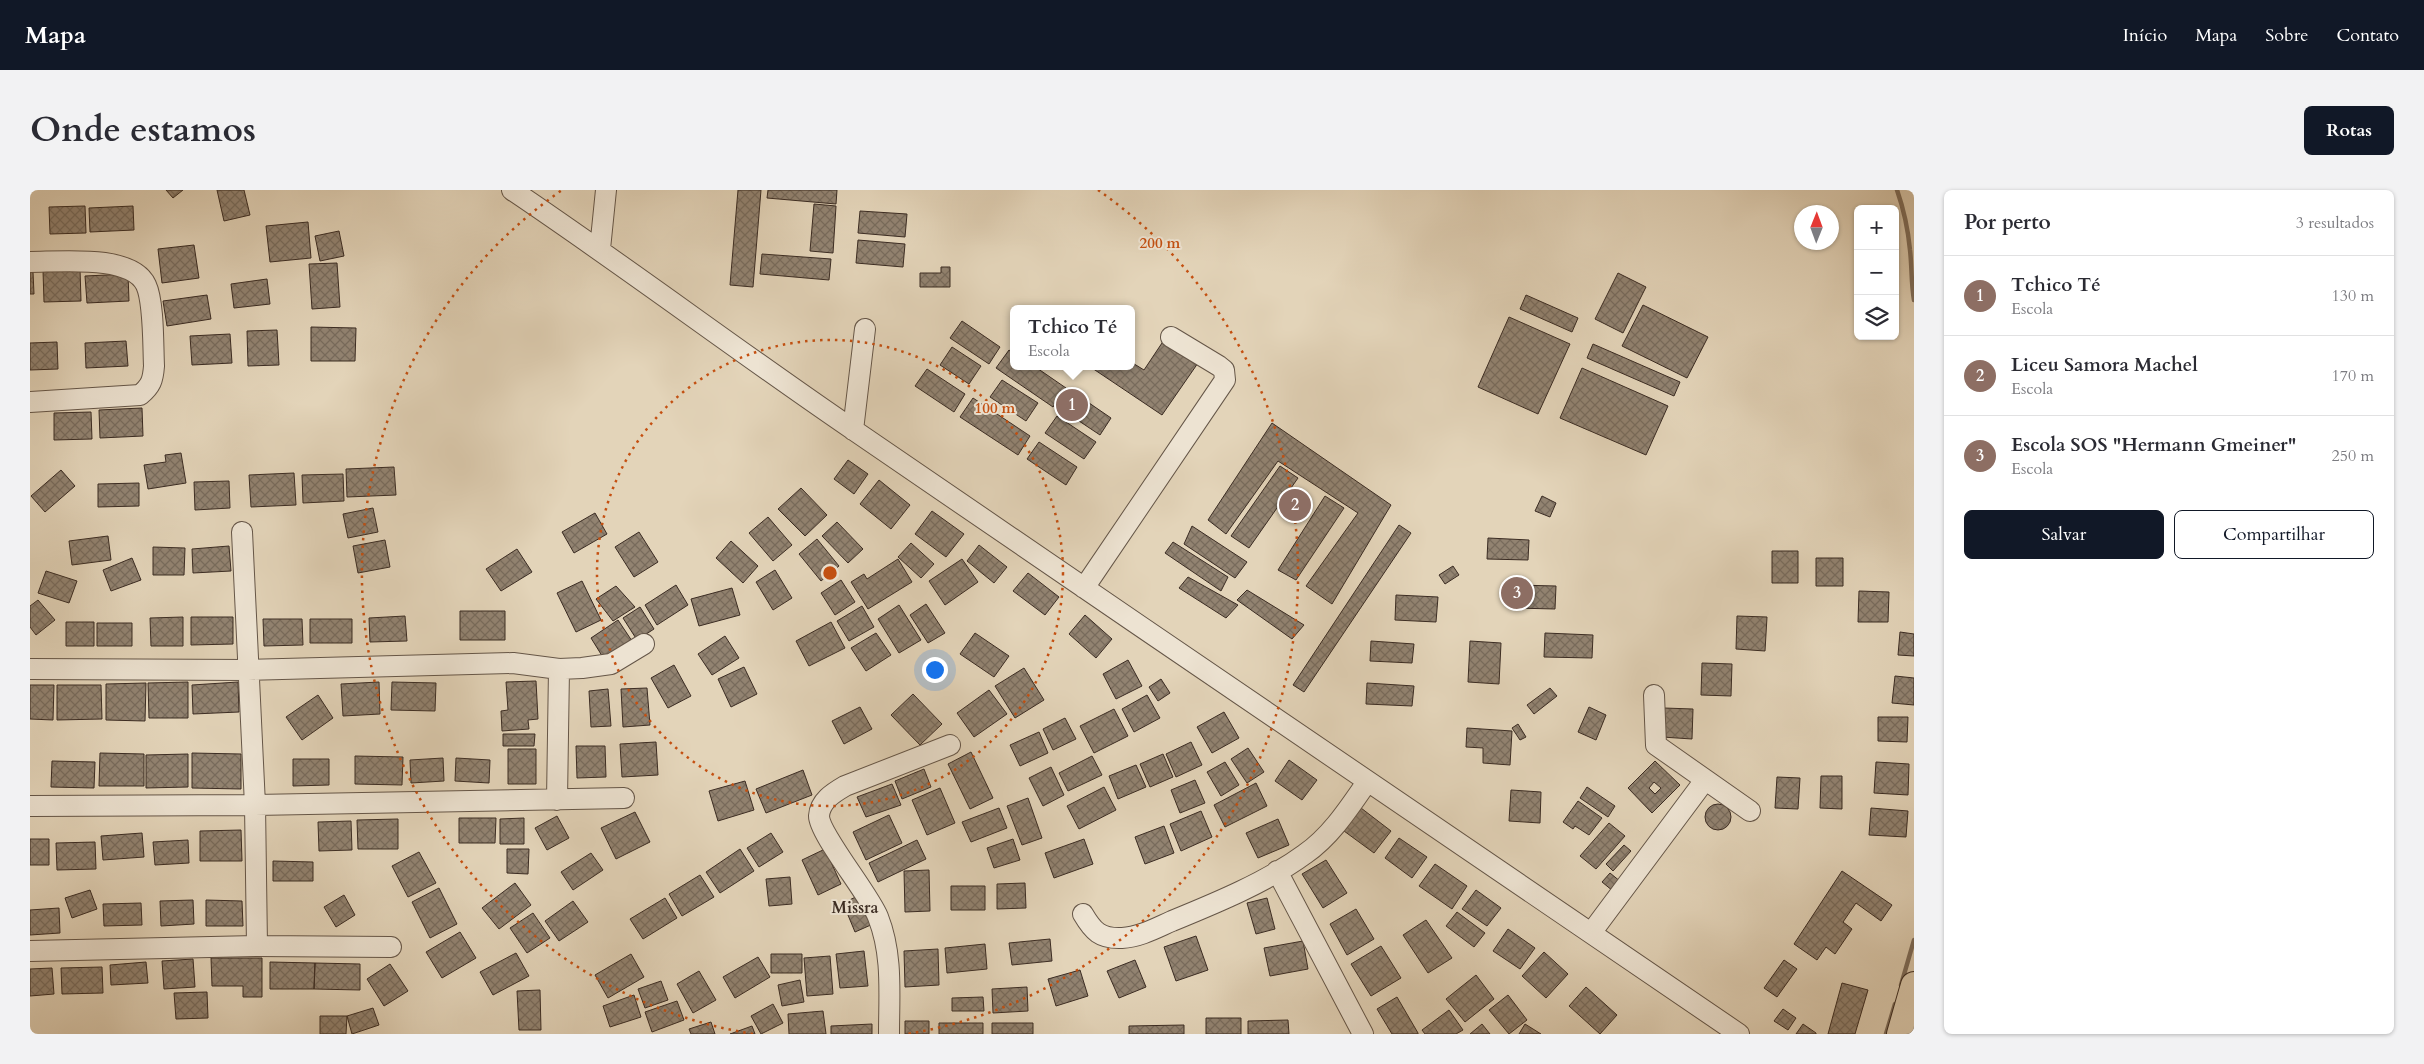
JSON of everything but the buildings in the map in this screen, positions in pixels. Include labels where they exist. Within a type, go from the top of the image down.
[{"type":"main road","points":[[1900,1034],[1914,985]]},
{"type":"street","points":[[512,190],[600,249],[700,324],[853,430],[1739,1034]]},
{"type":"street","points":[[600,249],[606,190]]},
{"type":"street","points":[[30,262],[105,263],[122,266],[138,273],[147,286],[150,300],[154,377],[149,388],[140,394],[30,402]]},
{"type":"street","points":[[853,430],[865,330]]},
{"type":"street","points":[[1084,588],[1224,380],[1224,370],[1171,337]]},
{"type":"street","points":[[242,532],[255,806],[258,946]]},
{"type":"street","points":[[30,669],[248,670],[513,663],[559,669],[595,668],[611,664],[644,644]]},
{"type":"street","points":[[557,800],[559,669]]},
{"type":"street","points":[[1654,694],[1656,745],[1750,811]]},
{"type":"street","points":[[889,1034],[890,963],[885,936],[878,915],[863,888],[824,832],[819,818],[821,806],[830,795],[845,786],[950,745]]},
{"type":"street","points":[[1591,933],[1705,780]]},
{"type":"street","points":[[1083,914],[1092,930],[1105,936],[1121,938],[1141,934],[1212,905],[1305,854],[1324,838],[1340,820],[1367,782]]},
{"type":"street","points":[[30,806],[255,806],[624,798]]},
{"type":"street","points":[[1277,871],[1363,1034]]},
{"type":"street","points":[[30,952],[258,946],[391,947]]},
{"type":"waterway","points":[[1897,190],[1904,212],[1908,235],[1914,300]]},
{"type":"waterway","points":[[1901,985],[1914,940]]},
{"type":"waterway","points":[[1886,1034],[1895,1004]]},
{"type":"place","name":"Tchico Té","points":[[1072,405]]},
{"type":"place","name":"Liceu Samora Machel","points":[[1295,505]]},
{"type":"place","name":"Escola SOS \"Hermann Gmeiner\"","points":[[1517,593]]},
{"type":"district","name":"Missra","points":[[855,907]]}]
